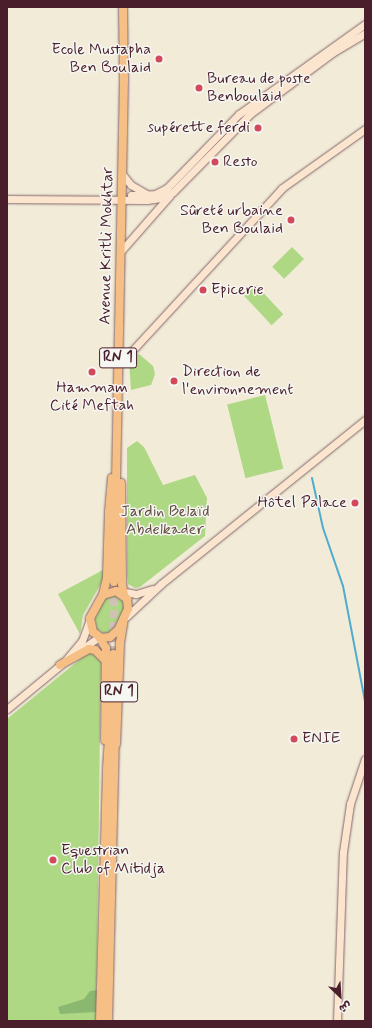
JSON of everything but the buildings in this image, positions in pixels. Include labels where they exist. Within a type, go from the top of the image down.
[{"type":"highway","name":"RN 1","points":[[100,1021],[112,691]]},
{"type":"highway","name":"RN 1","points":[[107,1021],[110,766]]},
{"type":"main road","name":"Avenue Kritli Mokhtar","points":[[114,582],[122,197],[123,7]]},
{"type":"main road","name":"RN 1","points":[[117,464],[123,502],[121,592]]},
{"type":"main road","name":"RN 1","points":[[102,595],[107,577],[110,495],[117,464]]},
{"type":"main road","points":[[121,592],[128,604],[124,618],[114,634],[106,638],[99,637],[90,628],[90,620],[102,595],[121,592]]},
{"type":"main road","name":"RN 1","points":[[110,766],[120,643],[124,618]]},
{"type":"main road","name":"RN 1","points":[[99,637],[106,648],[110,766]]},
{"type":"main road","points":[[60,665],[89,649],[95,650],[106,661]]},
{"type":"main road","name":"RN 1","points":[[112,691],[113,654]]},
{"type":"street","points":[[7,199],[122,197],[148,195],[167,188],[239,114],[365,24]]},
{"type":"street","points":[[121,251],[173,192],[246,118],[332,53],[365,33]]},
{"type":"street","points":[[118,366],[190,286],[282,188],[365,129]]},
{"type":"street","points":[[122,174],[131,185],[148,195]]},
{"type":"street","points":[[122,197],[148,200],[173,192]]},
{"type":"street","points":[[124,618],[161,584],[365,420]]},
{"type":"street","points":[[121,592],[142,594],[161,584]]},
{"type":"street","points":[[60,665],[82,641],[90,620]]},
{"type":"street","points":[[7,709],[60,665],[99,637]]},
{"type":"street","points":[[337,1021],[340,906],[345,831],[350,804],[365,759]]},
{"type":"green space","points":[[292,247],[304,259],[284,279],[272,267]]},
{"type":"green space","points":[[256,285],[283,314],[272,325],[244,296]]},
{"type":"green space","points":[[139,354],[153,366],[155,374],[151,385],[131,390],[129,361],[134,355]]},
{"type":"green space","points":[[265,395],[283,469],[246,478],[227,404]]},
{"type":"green space","name":"Jardin Belaïd Abdelkader","points":[[137,441],[144,447],[163,485],[195,475],[207,498],[205,536],[140,587],[135,588],[128,584],[127,575],[127,448]]},
{"type":"green space","points":[[103,570],[103,580],[83,615],[80,634],[58,594]]},
{"type":"green space","points":[[116,595],[123,599],[125,607],[117,628],[105,634],[97,629],[95,618],[105,598]]},
{"type":"green space","name":"Equestrian Club of Mitidja","points":[[91,653],[101,660],[96,1021],[7,1021],[7,719],[84,656]]},
{"type":"green space","points":[[97,990],[96,1012],[60,1014],[58,1007],[84,999],[90,991]]},
{"type":"waterway","points":[[312,478],[323,528],[343,586],[365,701]]},
{"type":"tunnel","points":[[113,654],[114,587]]},
{"type":"place","name":"Ecole Mustapha Ben Boulaid","points":[[159,59]]},
{"type":"place","name":"Bureau de poste Benboulaid","points":[[199,88]]},
{"type":"place","name":"supérette ferdi","points":[[258,128]]},
{"type":"place","name":"Resto","points":[[215,162]]},
{"type":"place","name":"Sûreté urbaine Ben Boulaid","points":[[291,220]]},
{"type":"place","name":"Epicerie","points":[[203,290]]},
{"type":"place","name":"Hammam Cité Meftah","points":[[92,372]]},
{"type":"place","name":"Direction de l'environnement","points":[[174,381]]},
{"type":"place","name":"Hôtel Palace","points":[[355,503]]},
{"type":"place","name":"ENIE","points":[[294,739]]},
{"type":"place","name":"Equestrian Club of Mitidja","points":[[53,860]]}]
